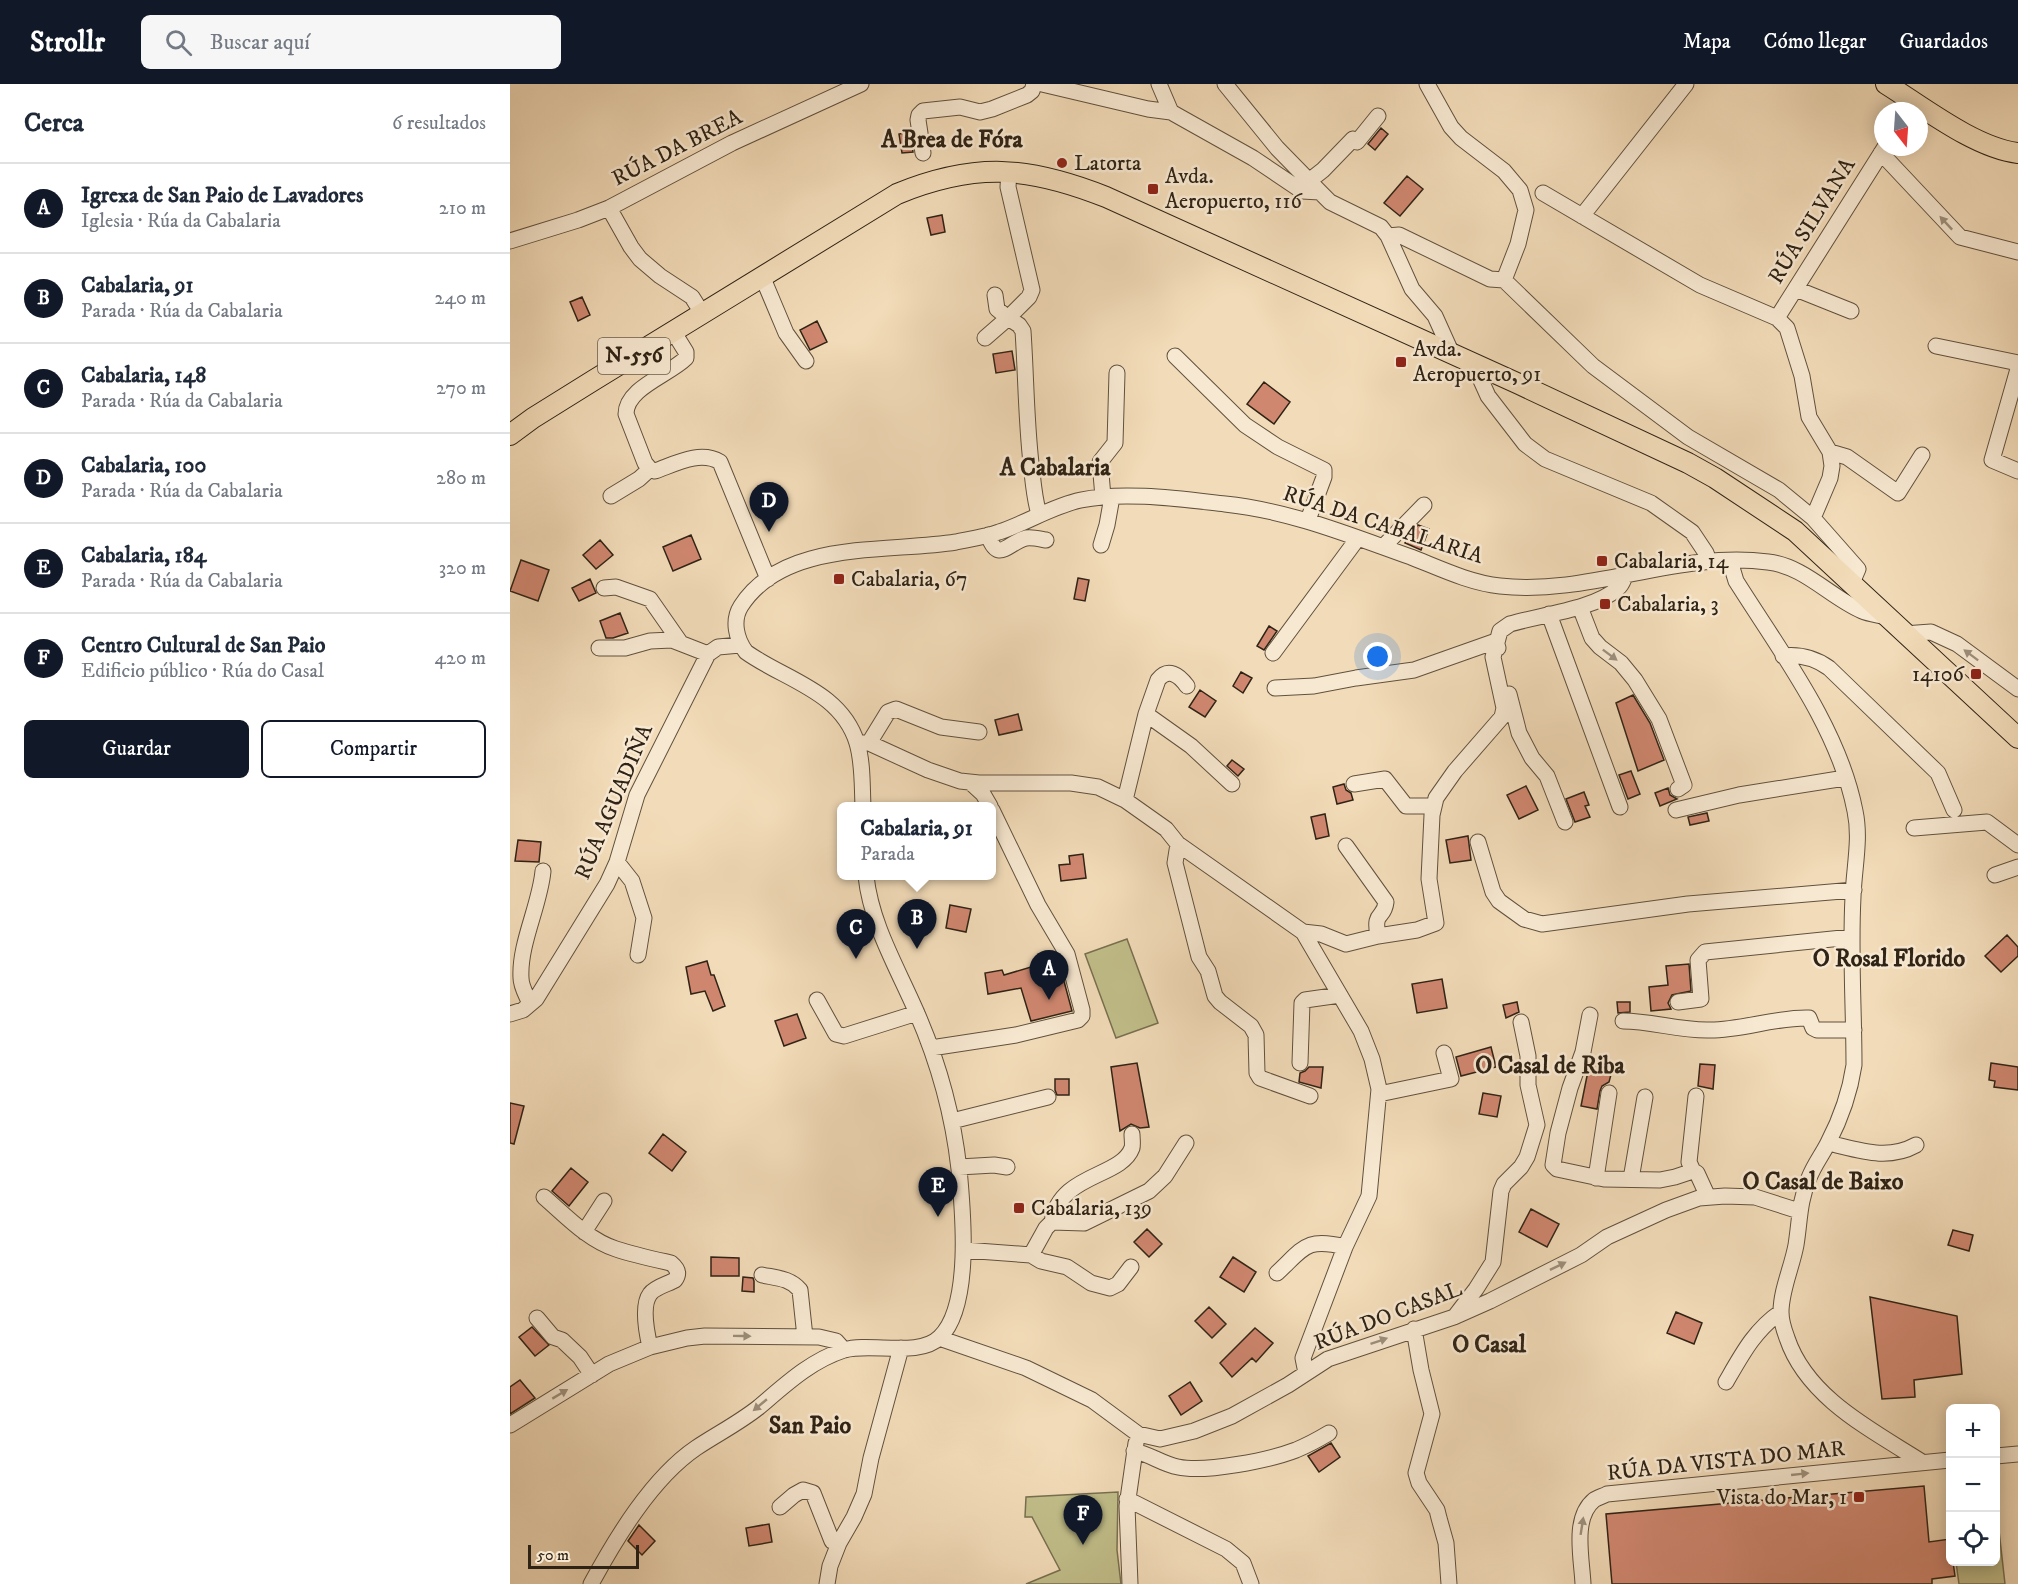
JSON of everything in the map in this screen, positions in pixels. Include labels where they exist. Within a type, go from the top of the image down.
[{"type":"main road","points":[[1886,84],[1906,102]]},
{"type":"main road","points":[[1928,115],[1990,146],[2018,153]]},
{"type":"main road","name":"N-556","points":[[510,435],[533,418],[879,204],[938,179],[969,172],[1009,171],[1049,177],[1106,197],[1677,458],[1715,478],[1796,531],[1852,583]]},
{"type":"main road","points":[[1852,583],[2018,738]]},
{"type":"street","name":"RÚA DA BREA","points":[[510,241],[609,208],[732,143],[861,84]]},
{"type":"street","points":[[923,153],[918,120],[923,111],[960,107],[980,112],[1026,95],[1032,91],[1034,84]]},
{"type":"street","points":[[1042,84],[1148,109],[1171,112],[1253,158],[1308,193],[1323,170],[1353,139],[1357,142],[1378,116]]},
{"type":"street","points":[[1159,84],[1171,112]]},
{"type":"street","points":[[1226,84],[1270,140],[1330,202],[1381,227],[1388,236],[1408,282],[1435,316],[1453,356]]},
{"type":"street","points":[[1427,84],[1451,127],[1461,138],[1504,171],[1520,190],[1526,210],[1518,244],[1504,280]]},
{"type":"street","points":[[1582,216],[1686,84]]},
{"type":"street","name":"RÚA SILVANA","points":[[1777,318],[1879,156]]},
{"type":"street","points":[[1888,156],[1960,237],[2018,252]]},
{"type":"street","points":[[985,338],[1029,297],[1032,290],[1008,187],[1009,171]]},
{"type":"street","points":[[1543,193],[1700,285],[1777,318],[1787,328],[1802,376],[1809,417],[1830,452],[1832,466],[1830,478],[1813,518]]},
{"type":"street","points":[[609,208],[640,259],[660,276],[692,297],[702,313]]},
{"type":"street","points":[[1388,236],[1399,235],[1490,279],[1504,280],[1593,366],[1688,437],[1779,490],[1813,518],[1858,569],[1852,583]]},
{"type":"street","points":[[762,276],[786,333],[806,361]]},
{"type":"street","points":[[1796,289],[1851,310]]},
{"type":"street","points":[[994,296],[997,309],[1019,325],[1023,331],[1030,449],[1039,514]]},
{"type":"street","points":[[673,331],[686,352],[686,358],[637,391],[630,398],[626,414],[641,453],[650,469],[655,471],[685,460],[698,458],[714,459],[720,462],[768,579]]},
{"type":"street","points":[[1936,346],[2018,363]]},
{"type":"street","points":[[1175,356],[1245,425],[1278,447],[1325,473],[1308,520]]},
{"type":"street","points":[[1474,365],[1488,396],[1525,444],[1545,459],[1651,503],[1692,532],[1707,553],[1708,561]]},
{"type":"street","points":[[2018,369],[1992,460],[2018,471]]},
{"type":"street","points":[[1101,545],[1107,525],[1108,497],[1100,462],[1115,443],[1117,373]]},
{"type":"street","points":[[1830,452],[1847,457],[1898,493],[1922,455]]},
{"type":"street","points":[[610,496],[639,479],[650,469]]},
{"type":"street","name":"RÚA DA CABALARIA","points":[[740,645],[736,626],[738,612],[749,595],[768,579],[794,565],[822,556],[924,546],[988,535],[1081,500],[1108,497],[1140,497],[1226,504],[1308,520],[1464,577],[1497,586],[1554,586],[1708,561],[1771,562],[1790,567],[1863,611],[1886,617]]},
{"type":"street","points":[[1383,547],[1424,505]]},
{"type":"street","points":[[988,535],[992,548],[995,550],[1001,550],[1025,538],[1046,540]]},
{"type":"street","points":[[1273,653],[1358,538]]},
{"type":"street","points":[[1730,561],[1736,581],[1816,710],[1839,759],[1855,808],[1859,831],[1852,937],[1854,1065],[1851,1085],[1845,1106],[1828,1143],[1816,1162],[1802,1196],[1796,1244],[1781,1312],[1790,1349],[1813,1383],[1839,1406],[1922,1462]]},
{"type":"street","points":[[1303,932],[1321,934],[1346,944],[1417,930],[1436,922],[1429,879],[1434,806],[1436,798],[1447,782],[1502,717],[1504,708],[1493,657],[1500,631],[1510,624],[1580,607],[1616,591],[1625,576]]},
{"type":"street","points":[[604,588],[616,587],[650,599],[680,642]]},
{"type":"street","points":[[1580,607],[1592,638],[1621,663],[1635,680],[1659,719],[1684,785],[1678,789]]},
{"type":"street","points":[[1549,614],[1620,807]]},
{"type":"street","points":[[1904,634],[1931,632],[1957,644],[2018,689]]},
{"type":"street","points":[[599,648],[630,648],[650,641],[672,640],[708,654],[718,647],[740,645],[759,661],[813,689],[829,700],[863,743],[928,770],[970,782],[1071,783],[1098,786],[1125,800],[1166,830],[1178,844],[1303,932],[1360,1031],[1372,1059],[1379,1094],[1369,1196],[1345,1247],[1304,1358],[1306,1373]]},
{"type":"street","points":[[1275,688],[1314,687],[1356,678],[1414,670],[1496,641]]},
{"type":"street","points":[[1496,641],[1519,733],[1532,758],[1547,776],[1565,822]]},
{"type":"street","name":"RÚA AGUADIÑA","points":[[510,1014],[523,1010],[536,999],[607,884],[617,861],[637,795],[708,654]]},
{"type":"street","points":[[1783,656],[1795,655],[1818,660],[1829,668],[1938,773],[1954,810]]},
{"type":"street","points":[[1125,800],[1146,714],[1161,676],[1170,672],[1187,686]]},
{"type":"street","points":[[863,802],[861,770],[863,743],[892,709],[941,727],[979,732]]},
{"type":"street","points":[[1146,714],[1191,746],[1232,784]]},
{"type":"street","points":[[1676,810],[1739,795],[1845,778]]},
{"type":"street","points":[[1354,784],[1385,779],[1406,806],[1434,806]]},
{"type":"street","points":[[970,782],[983,794],[988,802]]},
{"type":"street","points":[[931,1048],[1016,1035],[1078,1020],[1082,1016],[1067,954],[1038,905],[996,818]]},
{"type":"street","points":[[1914,828],[1987,822],[2018,845]]},
{"type":"street","points":[[1478,842],[1493,892],[1499,901],[1531,922],[1542,924],[1688,904],[1854,890]]},
{"type":"street","points":[[1178,844],[1175,862],[1198,957],[1208,971],[1215,996],[1251,1026],[1256,1035],[1257,1073],[1260,1078],[1310,1096]]},
{"type":"street","points":[[1346,846],[1386,902],[1376,922],[1378,936]]},
{"type":"street","points":[[617,861],[632,881],[644,918],[638,955]]},
{"type":"street","points":[[1995,875],[2018,867]]},
{"type":"street","points":[[530,1004],[521,978],[522,959],[538,901],[543,871]]},
{"type":"street","points":[[591,1584],[613,1542],[648,1496],[695,1448],[759,1407],[781,1387],[813,1365],[844,1350],[862,1347],[915,1348],[930,1344],[939,1338],[951,1317],[958,1298],[964,1250],[959,1167],[952,1121],[931,1048],[875,918],[867,880]]},
{"type":"street","points":[[1678,1002],[1701,999],[1698,960],[1705,952],[1852,937]]},
{"type":"street","points":[[1300,1063],[1302,1003],[1305,1000],[1340,996]]},
{"type":"street","points":[[817,1000],[836,1034],[844,1036],[917,1013]]},
{"type":"street","points":[[1590,1015],[1583,1052],[1570,1088],[1553,1166],[1557,1169],[1596,1178],[1660,1180],[1675,1178],[1693,1171]]},
{"type":"street","points":[[1623,1022],[1635,1021],[1687,1029],[1711,1030],[1770,1020],[1809,1018],[1813,1028],[1817,1030],[1854,1030]]},
{"type":"street","points":[[1454,1317],[1493,1262],[1501,1191],[1504,1184],[1524,1162],[1536,1132],[1537,1119],[1531,1105],[1528,1056],[1521,1022]]},
{"type":"street","points":[[1379,1094],[1451,1079],[1444,1053]]},
{"type":"street","points":[[1596,1178],[1609,1093]]},
{"type":"street","points":[[1696,1096],[1689,1162],[1708,1197]]},
{"type":"street","points":[[952,1121],[1048,1097]]},
{"type":"street","points":[[1631,1179],[1645,1097]]},
{"type":"street","points":[[1031,1255],[1046,1228],[1052,1222],[1054,1210],[1059,1202],[1082,1181],[1123,1160],[1132,1148],[1132,1134]]},
{"type":"street","points":[[1052,1222],[1084,1222],[1149,1191],[1165,1176],[1186,1143]]},
{"type":"street","points":[[1828,1143],[1878,1155],[1905,1151],[1916,1144]]},
{"type":"street","points":[[959,1167],[994,1165],[1007,1167]]},
{"type":"street","points":[[544,1197],[584,1232],[615,1249],[671,1263],[677,1269],[675,1280],[654,1290],[647,1299],[645,1325],[650,1347]]},
{"type":"street","name":"RÚA DO CASAL","points":[[1138,1434],[1160,1439],[1194,1431],[1232,1416],[1288,1385],[1328,1359],[1454,1317],[1581,1255],[1607,1237],[1666,1210],[1699,1198],[1755,1197],[1799,1210]]},
{"type":"street","points":[[584,1232],[604,1201]]},
{"type":"street","points":[[1277,1273],[1306,1245],[1328,1243],[1345,1247]]},
{"type":"street","points":[[964,1250],[1031,1255],[1041,1261],[1067,1267],[1091,1283],[1110,1288],[1118,1284],[1131,1267]]},
{"type":"street","points":[[762,1275],[787,1280],[800,1290],[805,1337]]},
{"type":"street","points":[[1726,1382],[1758,1332],[1769,1320],[1781,1312]]},
{"type":"street","points":[[537,1318],[553,1337],[562,1340],[580,1357],[592,1375]]},
{"type":"street","points":[[1414,1329],[1432,1414],[1416,1473],[1419,1483],[1439,1518],[1446,1543],[1449,1584]]},
{"type":"street","points":[[510,1425],[609,1364],[650,1347],[687,1338],[705,1336],[805,1337],[836,1341],[844,1350]]},
{"type":"street","points":[[939,1338],[1026,1368],[1045,1377],[1092,1400],[1138,1434],[1127,1499],[1130,1584]]},
{"type":"street","points":[[827,1584],[830,1566],[839,1544],[864,1494],[871,1458],[901,1348]]},
{"type":"street","points":[[1134,1451],[1146,1453],[1168,1465],[1180,1468],[1216,1467],[1296,1450],[1329,1433]]},
{"type":"street","points":[[2000,1456],[2018,1454]]},
{"type":"street","name":"RÚA DA VISTA DO MAR","points":[[1583,1584],[1580,1530],[1585,1512],[1594,1500],[1607,1494],[1946,1460]]},
{"type":"street","points":[[780,1508],[803,1490],[813,1493],[832,1541],[839,1544]]},
{"type":"street","points":[[1127,1499],[1226,1549],[1243,1563],[1251,1584]]},
{"type":"shaded area","points":[[1127,939],[1158,1023],[1116,1038],[1085,954]]},
{"type":"shaded area","points":[[1118,1492],[1117,1550],[1121,1584],[1026,1584],[1060,1570],[1032,1517],[1025,1517],[1026,1497]]},
{"type":"shaded area","points":[[2000,1540],[2005,1584],[1959,1584],[1957,1566],[2000,1566]]},
{"type":"building","points":[[1381,128],[1388,134],[1375,150],[1368,144]]},
{"type":"building","points":[[910,132],[913,152],[902,153],[899,134]]},
{"type":"building","points":[[1407,176],[1423,189],[1400,216],[1384,203]]},
{"type":"building","points":[[942,215],[945,232],[931,235],[927,218]]},
{"type":"building","points":[[582,297],[590,315],[578,321],[570,302]]},
{"type":"building","points":[[817,321],[827,342],[810,350],[800,330]]},
{"type":"building","points":[[1012,351],[1015,370],[996,373],[993,354]]},
{"type":"building","points":[[1264,382],[1290,402],[1274,424],[1247,404]]},
{"type":"building","points":[[1418,525],[1429,529],[1421,550],[1405,543]]},
{"type":"building","points":[[691,535],[701,559],[673,571],[663,547]]},
{"type":"building","points":[[600,540],[613,555],[596,569],[583,555]]},
{"type":"building","points":[[521,560],[549,570],[538,601],[510,591]]},
{"type":"building","points":[[1078,578],[1089,580],[1085,601],[1074,599]]},
{"type":"building","points":[[590,579],[596,593],[579,601],[572,588]]},
{"type":"building","points":[[620,613],[628,633],[606,638],[600,621]]},
{"type":"building","points":[[1269,626],[1277,631],[1264,650],[1257,646]]},
{"type":"building","points":[[1241,672],[1252,678],[1243,693],[1233,686]]},
{"type":"building","points":[[1200,690],[1216,701],[1205,717],[1189,707]]},
{"type":"building","points":[[1633,695],[1650,723],[1664,760],[1638,771],[1616,703]]},
{"type":"building","points":[[1018,714],[1022,730],[999,735],[995,720]]},
{"type":"building","points":[[1232,760],[1244,769],[1238,776],[1227,766]]},
{"type":"building","points":[[1631,771],[1640,794],[1628,799],[1619,775]]},
{"type":"building","points":[[1344,784],[1353,800],[1337,804],[1333,787]]},
{"type":"building","points":[[1526,786],[1538,810],[1519,819],[1507,795]]},
{"type":"building","points":[[1668,788],[1670,795],[1677,799],[1660,806],[1655,793]]},
{"type":"building","points":[[1584,792],[1589,805],[1585,806],[1590,817],[1575,822],[1566,799]]},
{"type":"building","points":[[1707,813],[1709,821],[1690,825],[1688,817]]},
{"type":"building","points":[[1325,814],[1329,836],[1316,839],[1311,817]]},
{"type":"building","points":[[1468,836],[1471,860],[1450,863],[1446,840]]},
{"type":"building","points":[[518,840],[541,842],[539,862],[515,861]]},
{"type":"building","points":[[1083,854],[1086,878],[1061,881],[1059,865],[1070,864],[1069,856]]},
{"type":"building","points":[[950,905],[971,909],[966,932],[946,928]]},
{"type":"building","points":[[2007,935],[2018,947],[2018,956],[2001,972],[1985,956]]},
{"type":"building","points":[[1058,959],[1072,1011],[1031,1021],[1021,988],[988,994],[985,973],[1002,970],[1004,975]]},
{"type":"building","points":[[707,961],[725,1006],[713,1011],[705,991],[691,994],[686,967]]},
{"type":"building","points":[[1689,964],[1691,991],[1672,995],[1668,1003],[1671,1009],[1651,1011],[1649,987],[1668,985],[1666,966]]},
{"type":"building","points":[[1442,979],[1447,1008],[1417,1013],[1412,984]]},
{"type":"building","points":[[1517,1002],[1519,1012],[1506,1018],[1503,1005]]},
{"type":"building","points":[[1617,1002],[1630,1002],[1630,1012],[1618,1013]]},
{"type":"building","points":[[797,1014],[806,1038],[784,1046],[775,1021]]},
{"type":"building","points":[[1491,1047],[1496,1067],[1461,1076],[1456,1057]]},
{"type":"building","points":[[1590,1061],[1613,1067],[1609,1082],[1602,1086],[1600,1091],[1597,1109],[1581,1106]]},
{"type":"building","points":[[1137,1063],[1149,1127],[1140,1128],[1131,1124],[1120,1131],[1111,1067]]},
{"type":"building","points":[[1991,1063],[2018,1067],[2018,1090],[1994,1087],[1995,1081],[1989,1080]]},
{"type":"building","points":[[1700,1064],[1715,1065],[1713,1089],[1698,1086]]},
{"type":"building","points":[[1309,1067],[1323,1067],[1321,1088],[1299,1082],[1300,1073]]},
{"type":"building","points":[[1055,1079],[1069,1079],[1069,1095],[1057,1095]]},
{"type":"building","points":[[1483,1093],[1501,1096],[1497,1117],[1479,1114]]},
{"type":"building","points":[[510,1103],[524,1106],[514,1144],[510,1143]]},
{"type":"building","points":[[663,1134],[686,1152],[672,1171],[649,1153]]},
{"type":"building","points":[[571,1168],[588,1182],[569,1206],[552,1191]]},
{"type":"building","points":[[1531,1209],[1559,1224],[1547,1247],[1519,1232]]},
{"type":"building","points":[[1147,1229],[1162,1244],[1149,1257],[1134,1242]]},
{"type":"building","points":[[1953,1230],[1973,1235],[1969,1251],[1948,1245]]},
{"type":"building","points":[[711,1257],[739,1258],[739,1276],[711,1276]]},
{"type":"building","points":[[1233,1257],[1256,1272],[1244,1292],[1220,1277]]},
{"type":"building","points":[[743,1277],[753,1278],[754,1292],[742,1291]]},
{"type":"building","points":[[1870,1297],[1957,1316],[1962,1374],[1914,1380],[1915,1397],[1882,1399]]},
{"type":"building","points":[[1209,1307],[1226,1324],[1212,1338],[1195,1321]]},
{"type":"building","points":[[1676,1312],[1702,1323],[1694,1344],[1667,1333]]},
{"type":"building","points":[[532,1327],[549,1345],[535,1356],[519,1337]]},
{"type":"building","points":[[1255,1328],[1273,1343],[1256,1362],[1252,1358],[1232,1377],[1220,1363]]},
{"type":"building","points":[[520,1380],[535,1398],[510,1414],[510,1387]]},
{"type":"building","points":[[1190,1382],[1202,1401],[1181,1415],[1169,1396]]},
{"type":"building","points":[[1331,1443],[1340,1457],[1319,1472],[1308,1456]]},
{"type":"building","points":[[1924,1486],[1929,1542],[1946,1540],[1946,1566],[1954,1566],[1955,1576],[1932,1579],[1932,1584],[1612,1584],[1606,1514]]},
{"type":"building","points":[[769,1524],[772,1542],[749,1546],[746,1528]]},
{"type":"building","points":[[639,1525],[655,1541],[642,1555],[628,1541]]},
{"type":"place","name":"Latorta","points":[[1062,163]]},
{"type":"place","name":"Avda. Aeropuerto, 116","points":[[1153,189]]},
{"type":"place","name":"Avda. Aeropuerto, 91","points":[[1401,362]]},
{"type":"place","name":"Cabalaria, 100","points":[[769,532]]},
{"type":"place","name":"Cabalaria, 14","points":[[1602,561]]},
{"type":"place","name":"Cabalaria, 67","points":[[839,579]]},
{"type":"place","name":"Cabalaria, 3","points":[[1605,604]]},
{"type":"place","name":"14106","points":[[1976,674]]},
{"type":"place","name":"Cabalaria, 91","points":[[917,949]]},
{"type":"place","name":"Cabalaria, 148","points":[[856,959]]},
{"type":"place","name":"Igrexa de San Paio de Lavadores","points":[[1049,1000]]},
{"type":"place","name":"Cabalaria, 139","points":[[1019,1208]]},
{"type":"place","name":"Cabalaria, 184","points":[[938,1217]]},
{"type":"place","name":"Vista do Mar, 1","points":[[1859,1497]]},
{"type":"place","name":"Centro Cultural de San Paio","points":[[1083,1545]]},
{"type":"district","name":"A Brea de Fóra","points":[[952,140]]},
{"type":"district","name":"A Cabalaria","points":[[1055,468]]},
{"type":"district","name":"O Rosal Florido","points":[[1889,959]]},
{"type":"district","name":"O Casal de Riba","points":[[1550,1066]]},
{"type":"district","name":"O Casal de Baixo","points":[[1823,1182]]},
{"type":"district","name":"O Casal","points":[[1489,1345]]},
{"type":"district","name":"San Paio","points":[[810,1426]]}]
